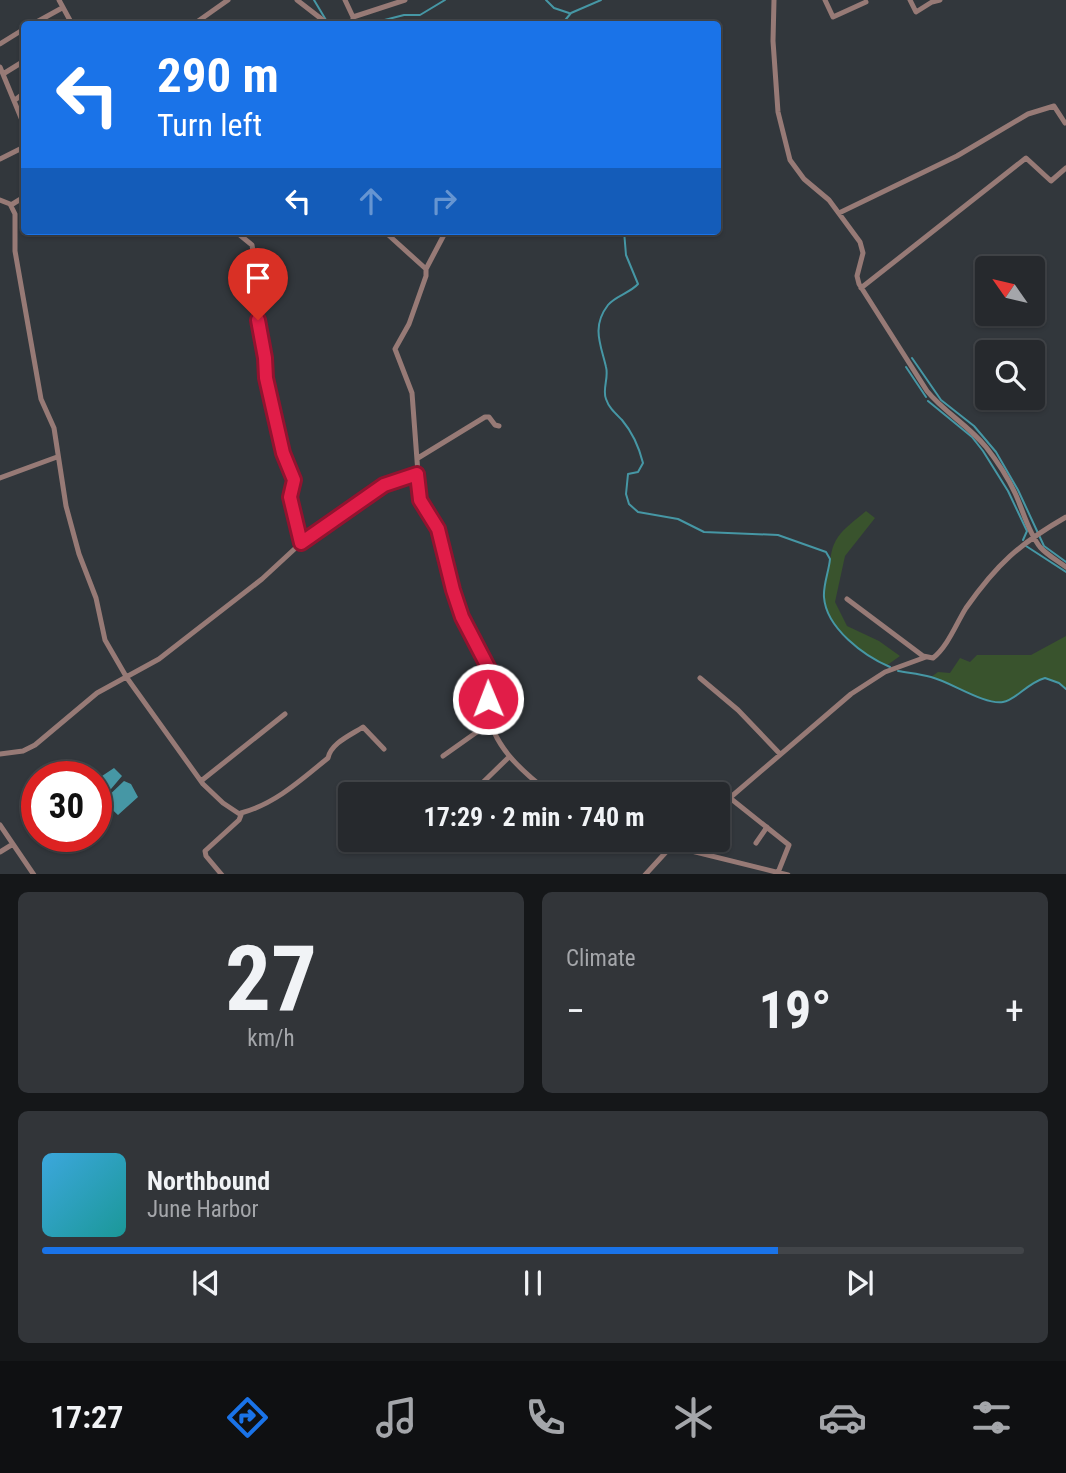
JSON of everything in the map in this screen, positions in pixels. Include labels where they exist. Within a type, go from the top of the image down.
[{"type":"street","points":[[59,0],[70,21]]},
{"type":"street","points":[[198,21],[228,0]]},
{"type":"street","points":[[296,0],[324,21]]},
{"type":"street","points":[[345,0],[353,21],[405,0]]},
{"type":"street","points":[[774,0],[773,41],[778,112],[790,160],[804,178],[829,200],[860,242],[863,253],[857,276],[861,288],[927,391],[936,402],[966,425],[1001,468],[1034,537],[1042,549],[1066,567]]},
{"type":"street","points":[[825,0],[833,17],[866,2]]},
{"type":"street","points":[[910,0],[916,12],[940,0]]},
{"type":"street","points":[[38,21],[62,8]]},
{"type":"street","points":[[0,44],[21,31]]},
{"type":"street","points":[[3,74],[21,63]]},
{"type":"street","points":[[0,67],[21,116]]},
{"type":"street","points":[[15,100],[21,95]]},
{"type":"street","points":[[839,213],[957,156],[1028,114],[1054,106],[1065,123]]},
{"type":"street","points":[[0,159],[21,148]]},
{"type":"street","points":[[861,288],[1026,159],[1051,181],[1066,168]]},
{"type":"street","points":[[11,205],[21,199]]},
{"type":"street","points":[[0,200],[11,205],[15,214],[15,251],[36,374],[41,398],[54,428],[66,506],[79,554],[96,598],[105,640],[127,678],[201,781],[214,795],[240,813],[258,809],[276,799],[328,758],[330,750],[336,745],[363,727],[384,749]]},
{"type":"street","points":[[240,235],[252,245],[257,272],[253,293],[264,350],[266,378],[283,453],[294,480],[290,497],[301,543]]},
{"type":"street","points":[[388,235],[426,269]]},
{"type":"street","points":[[444,235],[426,269],[409,324],[395,349],[412,393],[420,500],[438,529],[462,617],[489,669],[491,677],[488,711],[491,722],[509,757],[537,782]]},
{"type":"street","points":[[418,458],[485,417],[489,417],[499,426]]},
{"type":"street","points":[[0,478],[57,457]]},
{"type":"street","points":[[0,754],[23,751],[35,745],[97,693],[159,659],[261,579],[301,543],[384,485],[417,474]]},
{"type":"street","points":[[776,874],[789,845],[730,798],[837,704],[886,672],[939,653],[978,591],[999,566],[1023,543],[1066,517]]},
{"type":"street","points":[[847,599],[926,657]]},
{"type":"street","points":[[700,678],[738,710],[780,754]]},
{"type":"street","points":[[201,781],[285,714]]},
{"type":"street","points":[[443,757],[491,722]]},
{"type":"street","points":[[483,782],[509,757]]},
{"type":"street","points":[[222,874],[206,856],[205,851],[239,820],[242,816],[240,813]]},
{"type":"street","points":[[0,825],[34,874]]},
{"type":"street","points":[[756,843],[767,827]]},
{"type":"street","points":[[0,852],[13,844]]},
{"type":"street","points":[[645,874],[665,852]]},
{"type":"street","points":[[693,852],[776,874],[788,874]]},
{"type":"green space","points":[[866,511],[875,518],[845,556],[835,602],[847,626],[879,641],[900,656],[886,666],[867,655],[839,630],[824,600],[824,588],[834,544],[844,530]]},
{"type":"green space","points":[[1066,636],[1066,689],[1045,678],[1033,683],[1013,698],[1001,702],[982,698],[931,677],[938,672],[950,673],[960,658],[970,662],[977,655],[1031,655]]},
{"type":"water","points":[[114,768],[122,776],[112,788]]},
{"type":"water","points":[[124,781],[131,784],[138,797],[118,815],[112,809],[112,792]]},
{"type":"waterway","points":[[314,0],[326,20]]},
{"type":"waterway","points":[[381,21],[404,15],[420,15],[445,0]]},
{"type":"waterway","points":[[546,0],[554,8],[569,13]]},
{"type":"waterway","points":[[564,21],[571,13],[601,0]]},
{"type":"waterway","points":[[624,235],[626,255],[638,284],[608,305],[599,328],[607,371],[606,399],[632,435],[643,463],[638,472],[628,474],[626,494],[629,504],[638,512],[678,519],[704,532],[778,535],[826,552],[830,559],[824,597],[832,619],[839,630],[858,648],[890,667]]},
{"type":"waterway","points":[[912,358],[941,400],[974,426],[996,452],[1018,490],[1044,546],[1066,562]]},
{"type":"waterway","points":[[906,367],[926,397]]},
{"type":"waterway","points":[[928,401],[972,437],[983,451],[1008,491],[1027,531],[1023,540]]},
{"type":"waterway","points":[[1026,546],[1066,572]]},
{"type":"waterway","points":[[898,671],[931,677],[995,702],[1008,701],[1045,678],[1066,689]]},
{"type":"route","points":[[258,320],[266,378],[283,453],[294,480],[290,497],[301,543],[384,485],[417,474],[420,500],[438,529],[462,617],[489,669],[491,677],[488,699]]}]
